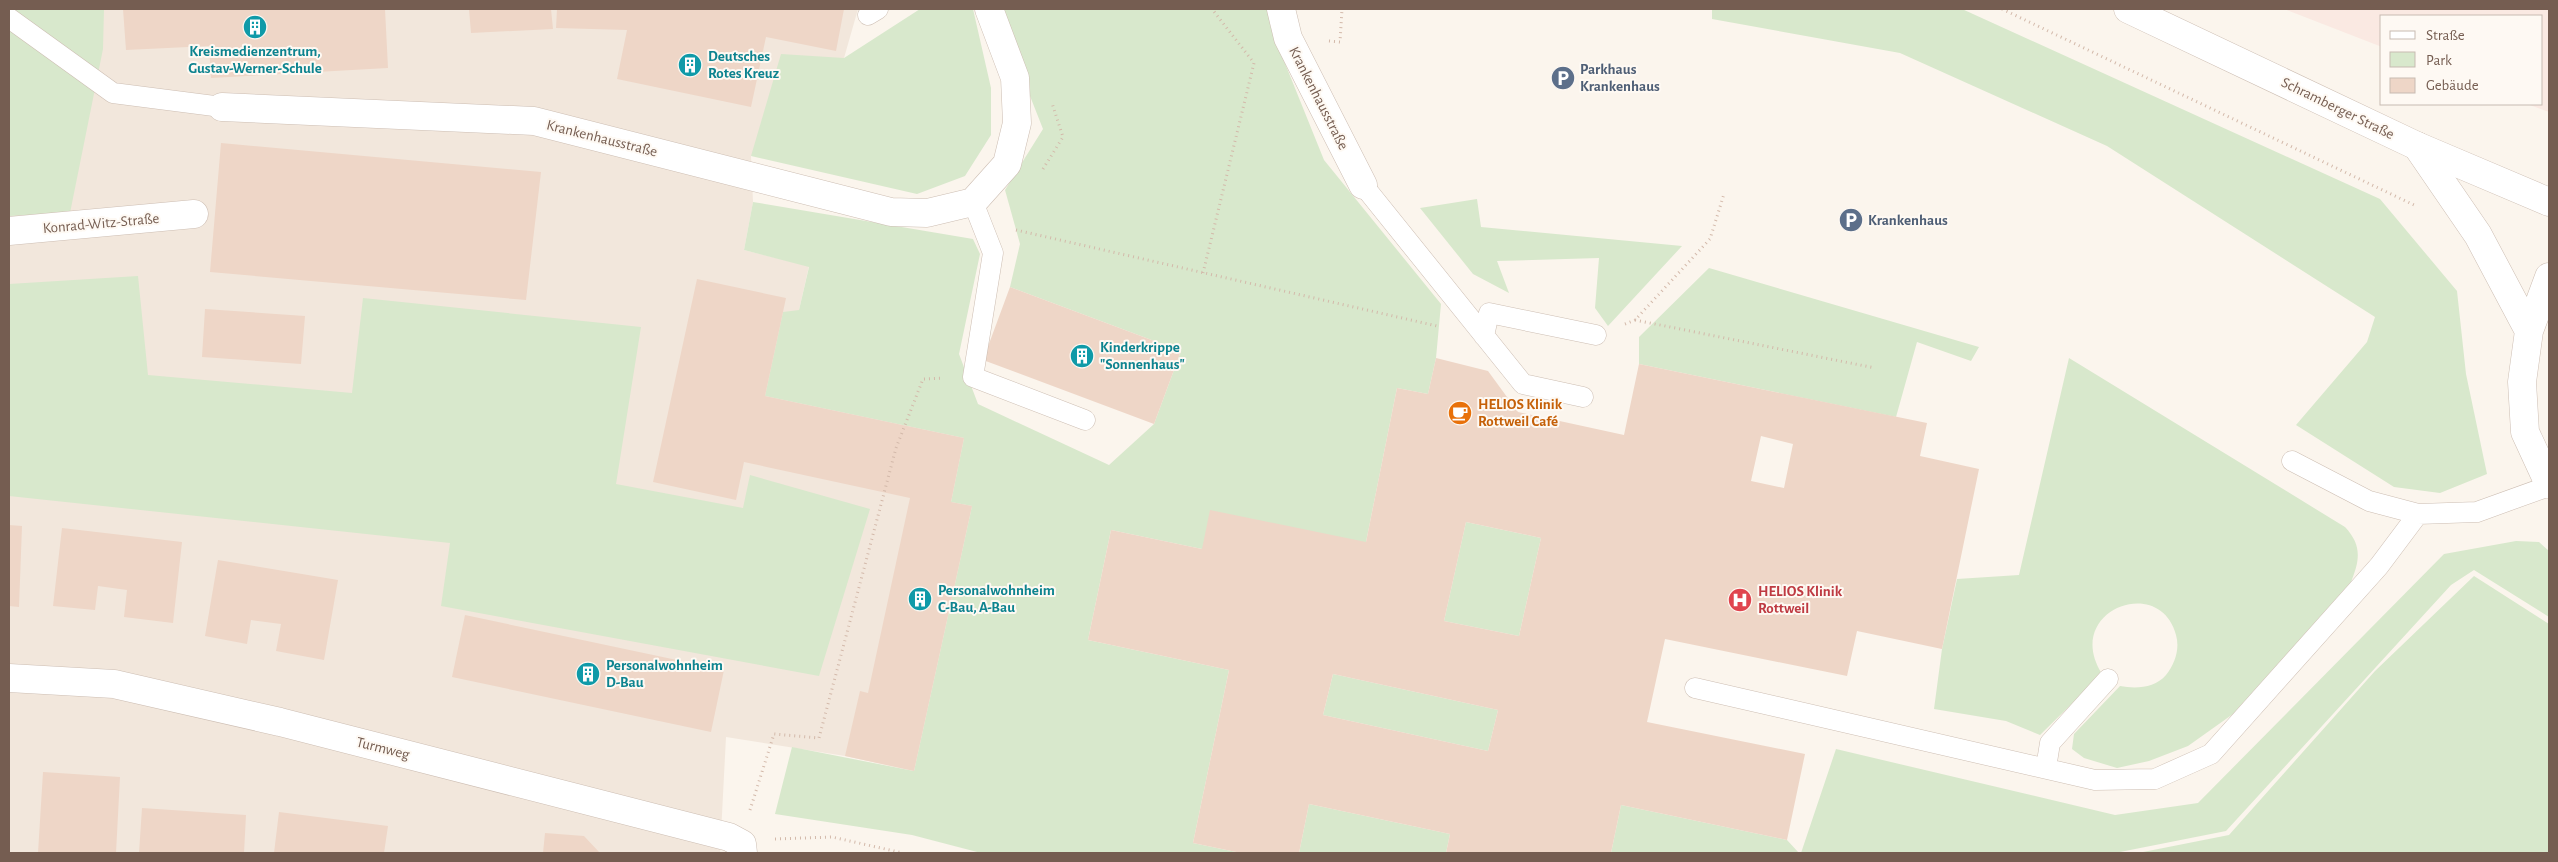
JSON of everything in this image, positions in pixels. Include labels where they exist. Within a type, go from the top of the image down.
[{"type":"street","points":[[973,202],[1007,164],[1017,123],[1015,78],[989,9]]},
{"type":"street","name":"Krankenhausstraße","points":[[1281,9],[1288,38],[1363,185]]},
{"type":"street","name":"Schramberger Straße","points":[[2128,9],[2417,146],[2549,202]]},
{"type":"street","name":"Krankenhausstraße","points":[[222,107],[534,121],[891,212],[927,213],[973,202]]},
{"type":"street","points":[[2417,146],[2478,235],[2529,331]]},
{"type":"street","name":"Konrad-Witz-Straße","points":[[9,231],[194,214]]},
{"type":"street","points":[[2549,277],[2529,331],[2522,382],[2526,432],[2549,485]]},
{"type":"street","name":"Turmweg","points":[[9,678],[114,684],[280,722],[729,837],[742,849]]},
{"type":"lane","points":[[9,18],[113,93],[222,107]]},
{"type":"lane","points":[[1363,185],[1523,384],[1583,397]]},
{"type":"lane","points":[[973,202],[993,253],[973,377],[1085,420]]},
{"type":"lane","points":[[1484,336],[1489,313],[1596,335]]},
{"type":"lane","points":[[2292,461],[2369,501],[2418,514],[2477,512],[2549,485]]},
{"type":"lane","points":[[1695,688],[2095,780],[2155,779],[2211,754],[2379,566],[2418,514]]},
{"type":"lane","points":[[2046,768],[2050,743],[2108,679]]},
{"type":"path","points":[[1203,273],[1254,63],[1212,9]]},
{"type":"path","points":[[2002,9],[2415,205]]},
{"type":"path","points":[[1596,335],[1635,320],[1710,239],[1724,194]]},
{"type":"path","points":[[973,202],[1003,227],[1484,336]]},
{"type":"path","points":[[1635,320],[1875,368]]},
{"type":"path","points":[[742,849],[746,824],[774,734],[819,738],[896,448],[923,379],[973,377]]},
{"type":"path","points":[[742,849],[763,839],[832,837],[903,853]]},
{"type":"shaded area","points":[[9,9],[858,9],[844,58],[751,156],[753,202],[744,250],[809,266],[799,310],[766,396],[964,438],[951,502],[972,506],[914,771],[845,756],[726,737],[720,853],[9,853]]},
{"type":"shaded area","points":[[2284,9],[2549,9],[2549,112],[2530,105],[2543,105],[2543,15],[2380,15],[2380,46]]},
{"type":"green space","points":[[9,9],[104,9],[103,49],[70,213],[9,216]]},
{"type":"green space","points":[[920,9],[973,9],[991,88],[991,135],[965,176],[917,194],[751,156],[781,54],[844,58]]},
{"type":"green space","points":[[1004,9],[1272,9],[1280,51],[1324,160],[1441,304],[1436,358],[1428,394],[1397,388],[1366,542],[1202,549],[1111,530],[1088,640],[1229,670],[1193,843],[1241,853],[981,853],[912,835],[775,814],[792,747],[914,771],[972,506],[951,502],[964,438],[765,396],[783,312],[799,310],[809,267],[744,250],[753,202],[973,239],[980,254],[959,354],[978,404],[1109,465],[1154,424],[1181,351],[1010,287],[1020,244],[1005,190],[1043,129],[1002,25]]},
{"type":"green space","points":[[1712,9],[1962,9],[2380,199],[2457,291],[2466,374],[2487,474],[2440,493],[2394,487],[2296,425],[2367,342],[2375,317],[2107,146],[1900,53],[1712,19]]},
{"type":"green space","points":[[1477,199],[1481,227],[1682,246],[1608,326],[1595,308],[1599,258],[1497,261],[1509,293],[1473,274],[1420,208]]},
{"type":"green space","points":[[1709,268],[1979,347],[1971,361],[1917,342],[1896,417],[1639,364],[1639,337]]},
{"type":"green space","points":[[138,276],[148,375],[352,393],[363,298],[641,327],[616,484],[743,508],[750,475],[870,509],[819,676],[441,606],[450,543],[9,496],[9,284]]},
{"type":"green space","points":[[2069,358],[2345,527],[2354,540],[2358,553],[2358,560],[2351,582],[2233,714],[2188,746],[2149,761],[2117,768],[2084,758],[2072,749],[2074,734],[2120,686],[2139,687],[2151,685],[2162,679],[2169,671],[2177,651],[2176,635],[2167,616],[2152,606],[2135,603],[2118,608],[2104,618],[2094,633],[2093,652],[2102,674],[2040,735],[2006,721],[1934,709],[1942,649],[1957,579],[2019,575]]},
{"type":"green space","points":[[1466,522],[1541,538],[1519,636],[1444,621]]},
{"type":"green space","points":[[2516,541],[2539,542],[2549,551],[2549,617],[2474,570],[2451,585],[2226,831],[2115,853],[1801,853],[1836,749],[2115,815],[2198,803],[2444,554]]},
{"type":"green space","points":[[2474,576],[2549,624],[2549,853],[2138,853],[2229,835],[2375,671]]},
{"type":"green space","points":[[1333,674],[1498,710],[1488,751],[1323,715]]},
{"type":"green space","points":[[1309,804],[1450,834],[1446,853],[1299,853]]},
{"type":"green space","points":[[1621,805],[1787,840],[1799,853],[1611,853]]},
{"type":"building","name":"Kreismedienzentrum, Gustav-Werner-Schule","points":[[123,9],[385,9],[388,68],[211,78],[209,46],[126,50]]},
{"type":"building","points":[[469,9],[551,9],[553,29],[471,33]]},
{"type":"building","name":"Deutsches Rotes Kreuz","points":[[557,9],[844,9],[836,51],[766,37],[751,107],[617,79],[627,30],[556,28]]},
{"type":"building","points":[[221,143],[541,172],[526,300],[210,272]]},
{"type":"building","name":"Personalwohnheim C-Bau, A-Bau","points":[[697,279],[786,298],[765,396],[964,438],[951,502],[972,506],[914,771],[845,756],[860,691],[868,693],[910,498],[744,462],[736,500],[653,482]]},
{"type":"building","name":"Kinderkrippe \"Sonnenhaus\"","points":[[1010,287],[1181,351],[1154,424],[983,360]]},
{"type":"building","points":[[205,309],[305,316],[301,364],[202,357]]},
{"type":"building","name":"HELIOS Klinik Rottweil","points":[[1436,358],[1488,371],[1518,412],[1624,435],[1639,364],[1927,423],[1920,456],[1979,469],[1942,649],[1857,631],[1847,676],[1665,639],[1647,722],[1805,754],[1787,840],[1621,805],[1611,853],[1446,853],[1450,834],[1309,804],[1299,853],[1241,853],[1193,843],[1229,670],[1088,640],[1111,530],[1202,549],[1210,510],[1366,542],[1397,388],[1428,394]],"holes":[[[1761,436],[1793,444],[1784,488],[1751,481]],[[1466,522],[1541,538],[1519,636],[1444,621]],[[1333,674],[1498,710],[1488,751],[1323,715]]]},
{"type":"building","points":[[9,525],[22,526],[19,607],[9,606]]},
{"type":"building","points":[[62,528],[182,542],[173,623],[124,617],[127,590],[98,586],[95,610],[53,606]]},
{"type":"building","points":[[218,560],[338,580],[324,660],[276,651],[281,624],[251,620],[247,644],[205,636]]},
{"type":"building","name":"Personalwohnheim D-Bau","points":[[465,615],[724,670],[711,732],[452,677]]},
{"type":"building","points":[[43,772],[120,777],[116,853],[38,853]]},
{"type":"building","points":[[142,808],[246,815],[244,853],[139,853]]},
{"type":"building","points":[[279,812],[388,826],[384,853],[274,853]]},
{"type":"building","points":[[545,833],[584,836],[600,853],[543,853]]},
{"type":"place","name":"Kreismedienzentrum, Gustav-Werner-Schule","points":[[255,27]]},
{"type":"place","name":"Deutsches Rotes Kreuz","points":[[690,65]]},
{"type":"place","name":"Parkhaus Krankenhaus","points":[[1563,78]]},
{"type":"place","name":"Krankenhaus","points":[[1851,220]]},
{"type":"place","name":"Kinderkrippe \"Sonnenhaus\"","points":[[1082,356]]},
{"type":"place","name":"HELIOS Klinik Rottweil Café","points":[[1460,413]]},
{"type":"place","name":"Personalwohnheim C-Bau, A-Bau","points":[[920,599]]},
{"type":"place","name":"HELIOS Klinik Rottweil","points":[[1740,600]]},
{"type":"place","name":"Personalwohnheim D-Bau","points":[[588,674]]}]
